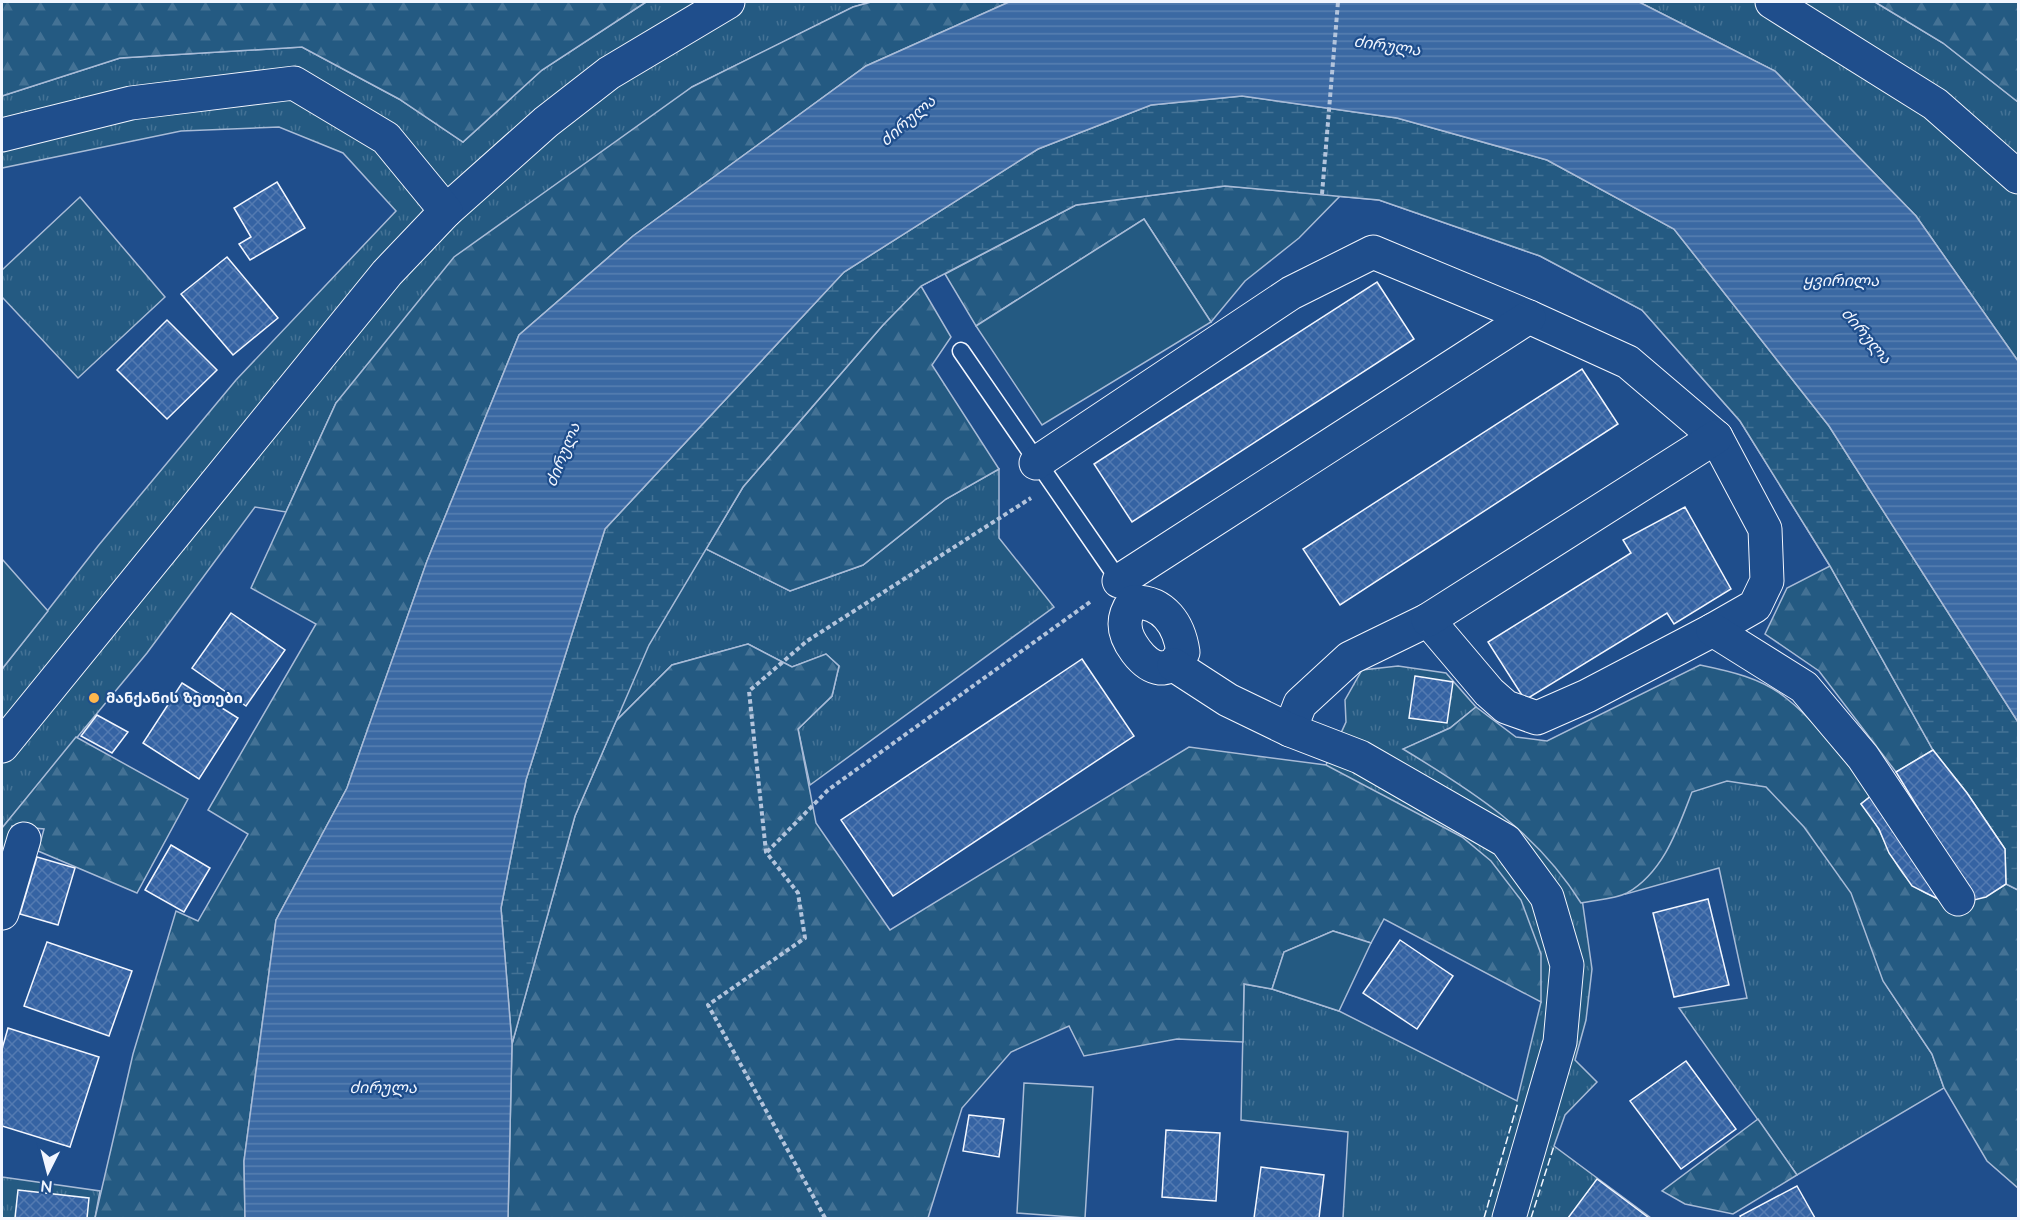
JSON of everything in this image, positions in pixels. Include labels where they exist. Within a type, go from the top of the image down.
[{"type":"main road","points":[[2,746],[387,273],[446,211],[546,122],[609,73],[728,2]]},
{"type":"main road","points":[[1772,2],[1935,104],[2019,177]]},
{"type":"main road","points":[[2,135],[130,103],[294,83],[386,138],[446,211]]},
{"type":"main road","points":[[1044,474],[1291,293],[1373,252],[1529,317],[1628,362],[1716,437],[1765,529],[1767,581],[1755,606],[1587,696],[1537,718],[1506,707],[1489,692],[1428,620]]},
{"type":"main road","points":[[1126,592],[1529,317]]},
{"type":"main road","points":[[1290,730],[1300,704],[1350,658],[1428,620],[1716,437]]},
{"type":"main road","points":[[1126,592],[1169,616],[1180,634],[1183,652],[1174,665],[1160,668],[1146,662],[1133,645],[1124,627],[1126,592]]},
{"type":"main road","points":[[1713,630],[1804,687],[1863,757],[1958,899]]},
{"type":"main road","points":[[1174,665],[1228,700],[1290,730],[1360,757],[1506,841],[1547,897],[1567,965],[1560,1042],[1509,1218]]},
{"type":"main road","points":[[2,912],[24,838]]},
{"type":"lane","points":[[961,351],[1126,592]]},
{"type":"path","points":[[1322,194],[1338,2]]},
{"type":"path","points":[[825,1218],[708,1005],[805,938],[798,892],[766,852],[749,691],[807,640],[1044,474]]},
{"type":"path","points":[[766,852],[828,790],[1126,592]]},
{"type":"green space","points":[[2,2],[646,2],[542,70],[463,142],[399,99],[302,47],[120,58],[2,96]]},
{"type":"green space","points":[[646,2],[871,2],[853,7],[692,87],[336,403],[286,512],[255,507],[147,653],[2,828],[2,669],[98,546],[236,380],[396,211],[343,153],[279,127],[181,131],[2,168],[2,96],[120,58],[302,47],[399,99],[463,142],[542,70]]},
{"type":"green space","points":[[871,2],[1009,2],[866,66],[633,236],[519,335],[427,561],[347,788],[276,920],[244,1161],[245,1218],[95,1218],[133,1054],[176,911],[198,921],[248,834],[208,810],[316,624],[251,588],[336,403],[454,257],[692,87],[853,7]]},
{"type":"green space","points":[[1639,2],[1875,2],[1943,43],[2018,102],[2018,361],[1916,216],[1775,71]]},
{"type":"green space","points":[[1875,2],[2018,2],[2018,102],[1943,43]]},
{"type":"green space","points":[[1242,96],[1397,118],[1547,160],[1674,229],[1829,426],[2018,722],[2018,890],[2006,884],[2005,849],[1967,793],[1933,750],[1830,566],[1740,421],[1642,310],[1540,256],[1379,200],[1225,186],[1076,205],[921,286],[883,325],[743,487],[706,549],[790,591],[863,565],[946,499],[999,469],[999,538],[1054,607],[810,785],[798,729],[832,696],[839,666],[826,654],[792,667],[748,644],[672,665],[616,721],[575,816],[512,1044],[501,908],[526,780],[605,529],[844,272],[1038,149],[1151,105]]},
{"type":"green space","points":[[1242,96],[1397,118],[1547,160],[1674,229],[1829,426],[2018,722],[2018,890],[2006,884],[2005,849],[1967,793],[1933,750],[1830,566],[1740,421],[1642,310],[1540,256],[1379,200],[1225,186],[1076,205],[921,286],[883,325],[743,487],[649,645],[575,816],[512,1044],[501,908],[526,780],[605,529],[844,272],[1038,149],[1151,105]]},
{"type":"green space","points":[[1225,186],[1340,196],[1299,238],[1245,281],[1211,322],[1144,219],[976,326],[945,274],[1076,205]]},
{"type":"green space","points":[[80,197],[165,297],[78,378],[2,297],[2,270]]},
{"type":"green space","points":[[1144,219],[1211,322],[1042,425],[976,326]]},
{"type":"green space","points":[[921,286],[951,337],[932,365],[999,469],[946,499],[863,565],[790,591],[706,549],[743,487],[883,325]]},
{"type":"green space","points":[[2,559],[48,611],[2,669]]},
{"type":"green space","points":[[1830,566],[1933,750],[1896,772],[1819,671],[1765,634],[1787,588]]},
{"type":"green space","points":[[748,644],[792,667],[826,654],[839,666],[832,696],[798,729],[816,823],[890,930],[1189,747],[1326,765],[1462,837],[1491,861],[1521,900],[1541,954],[1541,1002],[1384,919],[1371,943],[1333,931],[1284,952],[1272,989],[1244,984],[1243,1042],[1177,1039],[1084,1056],[1069,1026],[1011,1052],[962,1108],[928,1218],[508,1218],[512,1044],[575,816],[616,721],[672,665]]},
{"type":"green space","points":[[1700,665],[1734,673],[1767,685],[1810,719],[1872,795],[1861,804],[1875,823],[1898,866],[1914,885],[1936,897],[1950,899],[1980,897],[2006,884],[2018,890],[2018,1188],[1987,1161],[1944,1088],[1932,1054],[1883,981],[1851,893],[1804,827],[1766,787],[1727,781],[1692,792],[1668,848],[1651,873],[1640,884],[1622,895],[1581,903],[1545,855],[1524,834],[1455,781],[1403,749],[1450,728],[1476,707],[1516,737],[1547,741]]},
{"type":"green space","points":[[1398,666],[1446,673],[1476,707],[1450,728],[1404,749],[1571,821],[1592,969],[1586,1020],[1575,1060],[1597,1082],[1565,1115],[1554,1146],[1651,1218],[1343,1218],[1348,1132],[1241,1120],[1244,984],[1272,989],[1339,1011],[1517,1101],[1541,1002],[1497,925],[1326,765],[1346,722],[1345,700],[1362,670]]},
{"type":"green space","points":[[1710,734],[1798,758],[1919,985],[1888,988],[1932,1054],[1944,1088],[1797,1175],[1679,1008],[1747,998],[1719,868],[1626,894],[1642,845]]},
{"type":"green space","points":[[76,737],[188,799],[137,893],[38,851],[44,829],[12,826],[2,857],[2,828]]},
{"type":"green space","points":[[1333,931],[1371,943],[1339,1011],[1272,989],[1284,952]]},
{"type":"green space","points":[[1024,1083],[1093,1087],[1085,1218],[1017,1213]]},
{"type":"green space","points":[[1758,1119],[1797,1175],[1733,1214],[1685,1204],[1662,1191]]},
{"type":"green space","points":[[2,1177],[100,1191],[95,1218],[2,1218]]},
{"type":"water","name":"ძირულა","points":[[1009,2],[1639,2],[1775,71],[1916,216],[2018,361],[2018,722],[1829,426],[1674,229],[1547,160],[1397,118],[1242,96],[1151,105],[1038,149],[844,272],[605,529],[526,780],[501,908],[512,1044],[508,1218],[245,1218],[244,1161],[276,920],[347,788],[427,561],[519,335],[633,236],[866,66]]},
{"type":"building","points":[[277,182],[305,228],[250,260],[239,244],[251,237],[234,208]]},
{"type":"building","points":[[227,257],[278,318],[233,355],[181,294]]},
{"type":"building","points":[[1377,282],[1414,339],[1132,522],[1094,464]]},
{"type":"building","points":[[167,320],[217,370],[167,419],[117,370]]},
{"type":"building","points":[[1582,369],[1618,424],[1340,605],[1303,549]]},
{"type":"building","points":[[1685,507],[1731,589],[1674,624],[1667,613],[1525,700],[1488,642],[1631,553],[1623,540]]},
{"type":"building","points":[[231,613],[285,650],[246,706],[192,668]]},
{"type":"building","points":[[1082,659],[1134,736],[893,896],[841,820]]},
{"type":"building","points":[[1415,676],[1453,682],[1447,723],[1409,718]]},
{"type":"building","points":[[182,683],[238,718],[199,779],[143,743]]},
{"type":"building","points":[[97,715],[128,732],[112,753],[81,736]]},
{"type":"building","points":[[1933,750],[1967,793],[2005,849],[2006,884],[1986,897],[1974,900],[1896,772]]},
{"type":"building","points":[[1872,795],[1938,899],[1912,886],[1889,853],[1879,829],[1861,804]]},
{"type":"building","points":[[171,845],[210,868],[184,912],[145,890]]},
{"type":"building","points":[[37,857],[75,868],[58,925],[20,914]]},
{"type":"building","points":[[1708,899],[1729,985],[1674,997],[1653,913]]},
{"type":"building","points":[[1400,940],[1453,976],[1417,1029],[1363,993]]},
{"type":"building","points":[[47,942],[132,971],[109,1036],[24,1006]]},
{"type":"building","points":[[8,1028],[99,1057],[70,1147],[2,1126],[2,1049]]},
{"type":"building","points":[[1686,1061],[1736,1129],[1681,1169],[1630,1101]]},
{"type":"building","points":[[969,1115],[1004,1119],[999,1157],[963,1151]]},
{"type":"building","points":[[1166,1130],[1220,1133],[1216,1201],[1162,1197]]},
{"type":"building","points":[[1261,1167],[1324,1175],[1319,1218],[1254,1218]]},
{"type":"building","points":[[1597,1179],[1649,1218],[1568,1218]]},
{"type":"building","points":[[1797,1186],[1815,1218],[1741,1218],[1740,1216]]},
{"type":"building","points":[[18,1190],[89,1198],[87,1218],[15,1218]]},
{"type":"fence","points":[[1484,1218],[1518,1102]]},
{"type":"fence","points":[[1531,1218],[1554,1146]]},
{"type":"place","name":"მანქანის ზეთები","points":[[94,698]]},
{"type":"water label","name":"ყვირილა","points":[[1841,281]]}]
